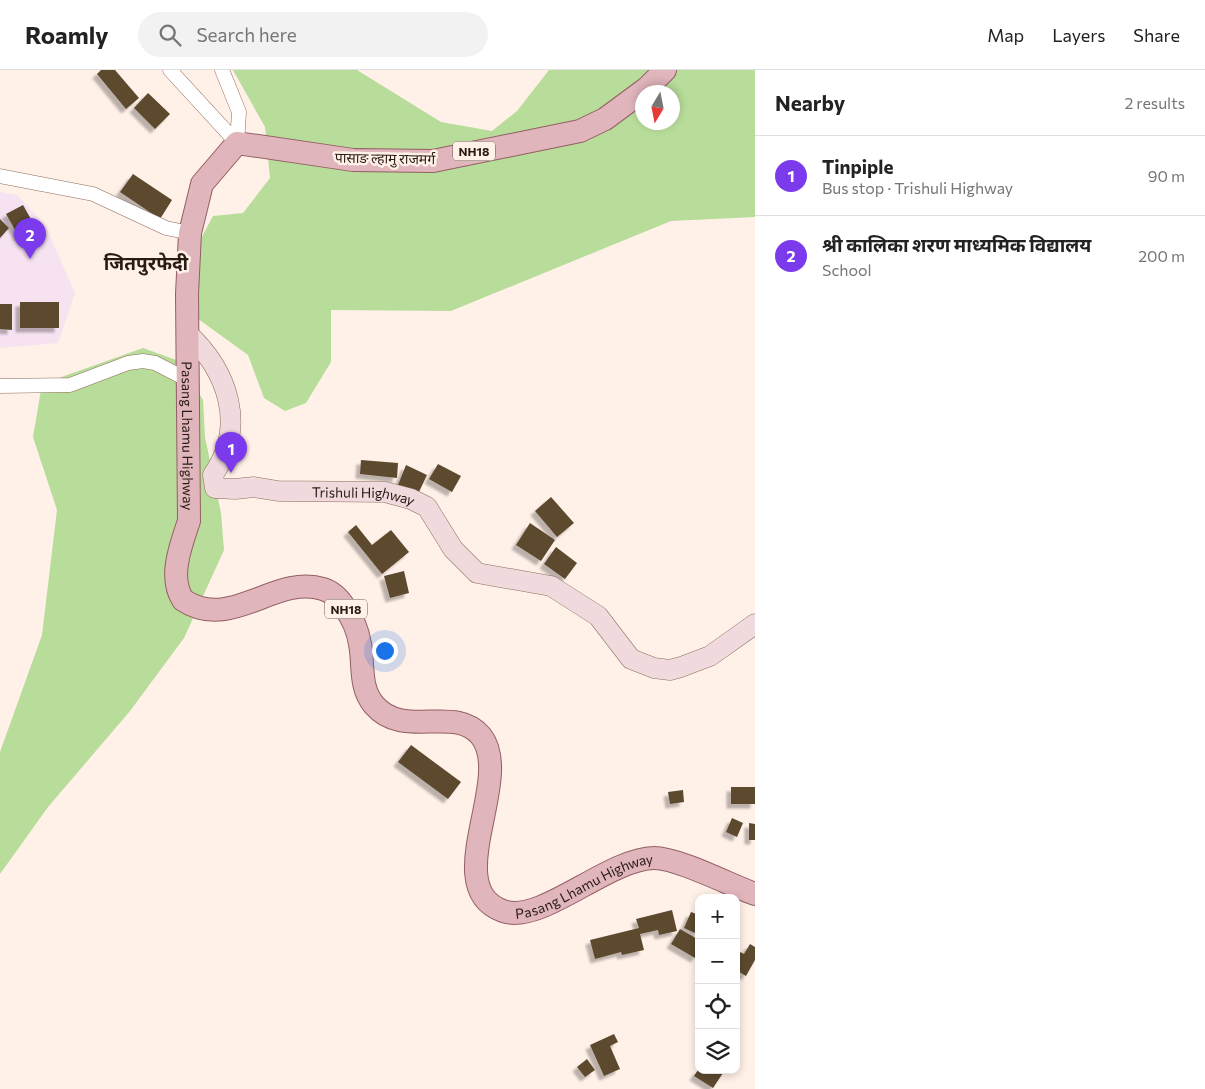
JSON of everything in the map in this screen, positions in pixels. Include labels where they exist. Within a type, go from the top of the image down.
[{"type":"main road","name":"पासाङ ल्हामु राजमर्ग","points":[[237,143],[263,145],[291,152],[353,160],[433,161],[580,131],[605,120],[647,88],[665,70]]},
{"type":"main road","name":"Pasang Lhamu Highway","points":[[237,143],[202,184],[190,233],[187,333],[189,521],[178,562],[176,580],[180,595],[188,604],[220,611],[236,608],[292,589],[316,588],[330,592],[341,602],[355,625],[361,646],[364,685],[372,703],[382,713],[400,722],[453,722],[477,732],[488,748],[489,775],[476,855],[476,872],[480,888],[496,908],[512,913],[532,911],[614,869],[635,861],[655,858],[674,862],[755,894]]},
{"type":"street","points":[[170,70],[237,143]]},
{"type":"street","points":[[222,70],[239,112],[237,143]]},
{"type":"street","points":[[0,176],[93,194],[166,228],[190,233]]},
{"type":"street","name":"Trishuli Highway","points":[[187,333],[206,350],[228,395],[232,420],[228,444],[222,462],[213,475],[215,488],[235,489],[254,487],[278,491],[376,492],[411,499],[427,507],[453,549],[477,572],[551,586],[598,616],[631,658],[654,668],[670,670],[710,656],[755,624]]},
{"type":"street","points":[[0,386],[70,386],[120,366],[143,361],[155,363],[188,380]]},
{"type":"shaded area","points":[[0,192],[17,195],[45,225],[75,293],[58,343],[0,348]]},
{"type":"green space","points":[[233,70],[357,70],[441,122],[492,131],[517,111],[549,70],[755,70],[755,217],[671,221],[451,311],[331,310],[331,362],[306,403],[285,411],[264,398],[248,355],[194,316],[183,272],[213,216],[243,213],[270,178],[265,127]]},
{"type":"green space","points":[[143,348],[179,361],[203,400],[205,437],[221,513],[224,550],[184,638],[130,711],[48,807],[0,874],[0,752],[42,635],[57,510],[33,437],[42,384]]},
{"type":"building","points":[[101,70],[115,70],[139,98],[126,109],[97,74]]},
{"type":"building","points":[[148,93],[170,114],[155,129],[134,108]]},
{"type":"building","points":[[133,174],[172,200],[160,219],[120,192]]},
{"type":"building","points":[[23,205],[36,228],[19,237],[6,214]]},
{"type":"building","points":[[0,219],[9,228],[0,238]]},
{"type":"building","points":[[20,302],[59,302],[59,328],[20,328]]},
{"type":"building","points":[[0,304],[12,304],[12,330],[0,329]]},
{"type":"building","points":[[361,460],[398,463],[397,478],[360,474]]},
{"type":"building","points":[[438,464],[461,476],[452,492],[429,479]]},
{"type":"building","points":[[406,465],[427,475],[418,494],[398,485]]},
{"type":"building","points":[[551,497],[574,523],[557,537],[535,511]]},
{"type":"building","points":[[530,523],[555,540],[541,561],[516,545]]},
{"type":"building","points":[[356,525],[372,545],[391,530],[409,552],[382,574],[348,532]]},
{"type":"building","points":[[556,547],[577,563],[565,579],[544,564]]},
{"type":"building","points":[[404,571],[409,593],[390,598],[384,576]]},
{"type":"building","points":[[411,745],[461,782],[448,799],[398,762]]},
{"type":"building","points":[[731,787],[755,787],[755,804],[731,804]]},
{"type":"building","points":[[683,790],[684,802],[670,804],[668,792]]},
{"type":"building","points":[[732,818],[743,823],[737,837],[726,832]]},
{"type":"building","points":[[749,823],[755,824],[755,840],[749,840]]},
{"type":"building","points":[[672,910],[677,931],[659,935],[658,930],[640,934],[644,950],[622,955],[621,952],[595,959],[590,940],[639,928],[636,919]]},
{"type":"building","points":[[691,912],[695,914],[695,933],[684,928]]},
{"type":"building","points":[[680,929],[695,938],[695,958],[671,944]]},
{"type":"building","points":[[750,944],[755,947],[755,960],[746,976],[740,972],[740,952],[744,954]]},
{"type":"building","points":[[614,1034],[618,1042],[610,1046],[620,1069],[604,1076],[590,1045]]},
{"type":"building","points":[[587,1059],[595,1070],[585,1077],[577,1067]]},
{"type":"building","points":[[695,1074],[722,1074],[713,1088],[694,1076]]},
{"type":"place","name":"श्री कालिका शरण माध्यमिक विद्यालय","points":[[30,259]]},
{"type":"place","name":"Tinpiple","points":[[231,473]]},
{"type":"district","name":"जितपुरफेदी","points":[[146,262]]}]
